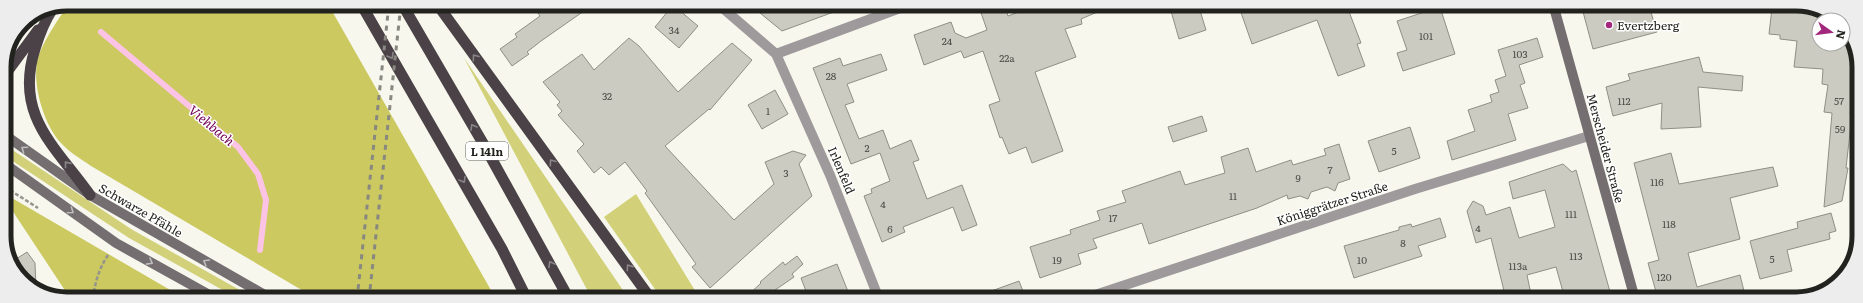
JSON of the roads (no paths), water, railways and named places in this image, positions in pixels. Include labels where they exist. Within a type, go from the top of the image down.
[{"type":"highway","points":[[359,11],[371,22]]},
{"type":"highway","name":"L 141n","points":[[365,11],[502,249],[524,292]]},
{"type":"highway","name":"L 141n","points":[[406,11],[495,164],[565,292]]},
{"type":"highway","points":[[442,11],[646,292]]},
{"type":"highway","points":[[11,66],[49,15]]},
{"type":"highway","points":[[49,15],[29,67],[28,89],[30,102],[50,144],[90,195]]},
{"type":"main road","name":"Merscheider Straße","points":[[1556,11],[1633,292]]},
{"type":"main road","name":"Schwarze Pfähle","points":[[11,139],[90,195],[260,292]]},
{"type":"main road","points":[[11,168],[116,243],[204,292]]},
{"type":"street","points":[[726,11],[776,54],[892,11]]},
{"type":"street","name":"Irlenfeld","points":[[776,54],[830,175],[876,292]]},
{"type":"street","name":"Königgrätzer Straße","points":[[1105,292],[1401,194],[1589,136]]},
{"type":"waterway","name":"Viehbach","points":[[101,32],[238,147],[258,174],[266,200],[260,250]]},
{"type":"railway","points":[[358,292],[388,11]]},
{"type":"railway","points":[[370,292],[400,11]]},
{"type":"place","name":"Evertzberg","points":[[1609,25]]}]
